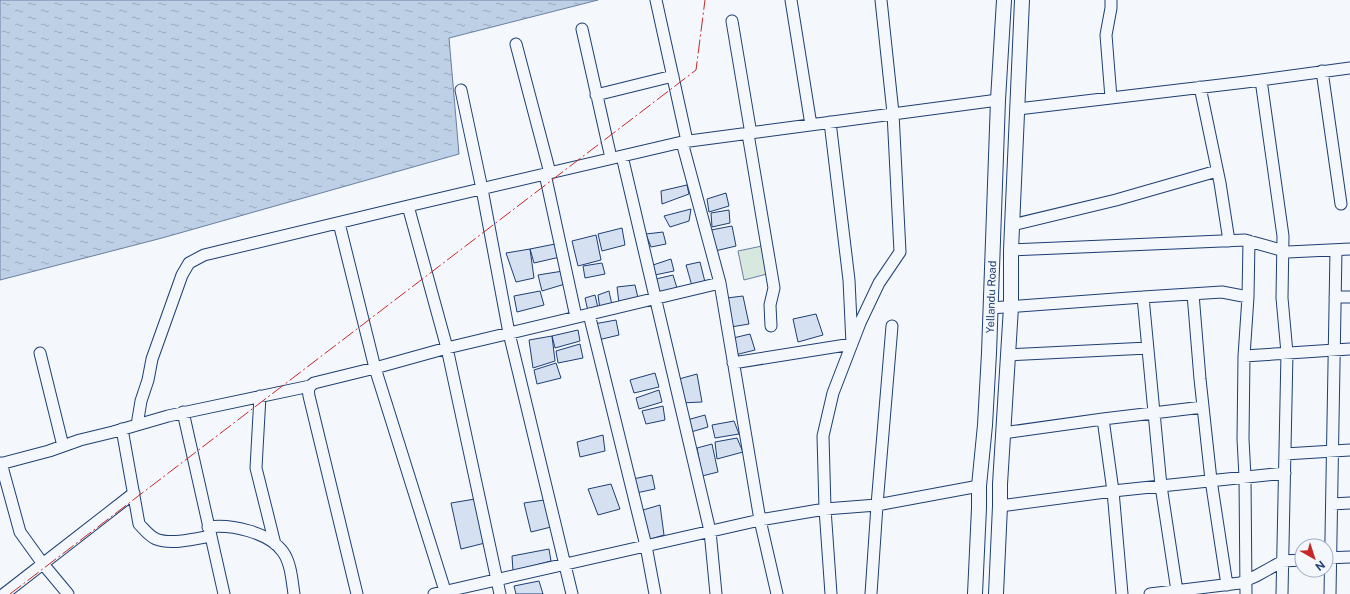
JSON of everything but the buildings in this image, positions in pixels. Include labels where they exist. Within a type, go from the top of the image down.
[{"type":"main road","name":"Yellandu Road","points":[[975,594],[979,486],[985,425],[991,308],[998,100],[1004,0]]},
{"type":"main road","name":"Yellandu Road","points":[[996,594],[1000,484],[1011,307],[1011,250],[1022,0]]},
{"type":"street","points":[[656,0],[684,142],[720,283],[760,520],[777,594]]},
{"type":"street","points":[[791,0],[811,125]]},
{"type":"street","points":[[831,594],[825,509],[823,436],[834,393],[860,323],[879,283],[900,252],[893,113],[881,0]]},
{"type":"street","points":[[1111,0],[1106,35],[1111,98]]},
{"type":"street","points":[[732,21],[774,288],[770,304],[771,326]]},
{"type":"street","points":[[582,29],[596,95],[616,157],[656,298],[710,531],[716,594]]},
{"type":"street","points":[[516,44],[547,173],[576,317]]},
{"type":"street","points":[[1018,109],[1200,88],[1350,68]]},
{"type":"street","points":[[1322,72],[1341,204]]},
{"type":"street","points":[[596,95],[672,76]]},
{"type":"street","points":[[1261,80],[1283,236],[1282,298],[1287,353],[1282,594]]},
{"type":"street","points":[[1200,88],[1217,171],[1228,241]]},
{"type":"street","points":[[461,90],[482,188],[509,333],[566,564],[572,594]]},
{"type":"street","points":[[137,425],[152,359],[182,276],[189,263],[204,255],[482,188],[684,142],[998,100]]},
{"type":"street","points":[[830,122],[849,280],[852,344]]},
{"type":"street","points":[[1012,225],[1116,200],[1217,171]]},
{"type":"street","points":[[408,206],[447,348],[500,594]]},
{"type":"street","points":[[339,223],[375,368],[442,593],[760,520],[825,509],[877,505],[979,486]]},
{"type":"street","points":[[1011,250],[1228,241],[1249,241],[1288,252],[1350,249]]},
{"type":"street","points":[[1246,594],[1245,477],[1243,439],[1244,356],[1248,297],[1249,241]]},
{"type":"street","points":[[1329,538],[1332,504],[1336,250]]},
{"type":"street","points":[[68,594],[43,564],[20,532],[1,464],[80,440],[183,412],[310,386],[314,383],[447,348],[720,283]]},
{"type":"street","points":[[991,308],[1143,296],[1222,292],[1248,297]]},
{"type":"street","points":[[1193,294],[1211,480],[1227,585]]},
{"type":"street","points":[[1143,296],[1162,486],[1177,591]]},
{"type":"street","points":[[1335,297],[1350,297]]},
{"type":"street","points":[[589,314],[646,546],[655,594]]},
{"type":"street","points":[[871,594],[892,326]]},
{"type":"street","points":[[733,363],[852,344]]},
{"type":"street","points":[[1008,355],[1148,348]]},
{"type":"street","points":[[1244,356],[1350,349]]},
{"type":"street","points":[[40,353],[63,446]]},
{"type":"street","points":[[310,386],[308,389],[309,396],[357,594]]},
{"type":"street","points":[[260,396],[256,468],[275,544]]},
{"type":"street","points":[[1003,433],[1203,407]]},
{"type":"street","points":[[183,412],[224,594]]},
{"type":"street","points":[[1104,419],[1113,491],[1122,594]]},
{"type":"street","points":[[122,429],[140,524],[146,531],[156,539],[175,541],[210,532],[220,526],[243,529],[264,537],[283,551],[287,559],[294,594]]},
{"type":"street","points":[[1285,454],[1350,450]]},
{"type":"street","points":[[1000,506],[1113,491],[1284,473]]},
{"type":"street","points":[[4,594],[134,493]]},
{"type":"street","points":[[1332,504],[1350,503]]},
{"type":"street","points":[[1334,558],[1350,557]]},
{"type":"street","points":[[1150,594],[1240,583],[1283,561],[1294,560]]},
{"type":"street","points":[[1329,578],[1330,594]]},
{"type":"shaded area","points":[[762,246],[767,274],[744,280],[738,251]]},
{"type":"water","points":[[0,0],[598,0],[449,38],[459,154],[162,238],[0,280]]},
{"type":"power","points":[[10,594],[696,70],[705,0]]}]
